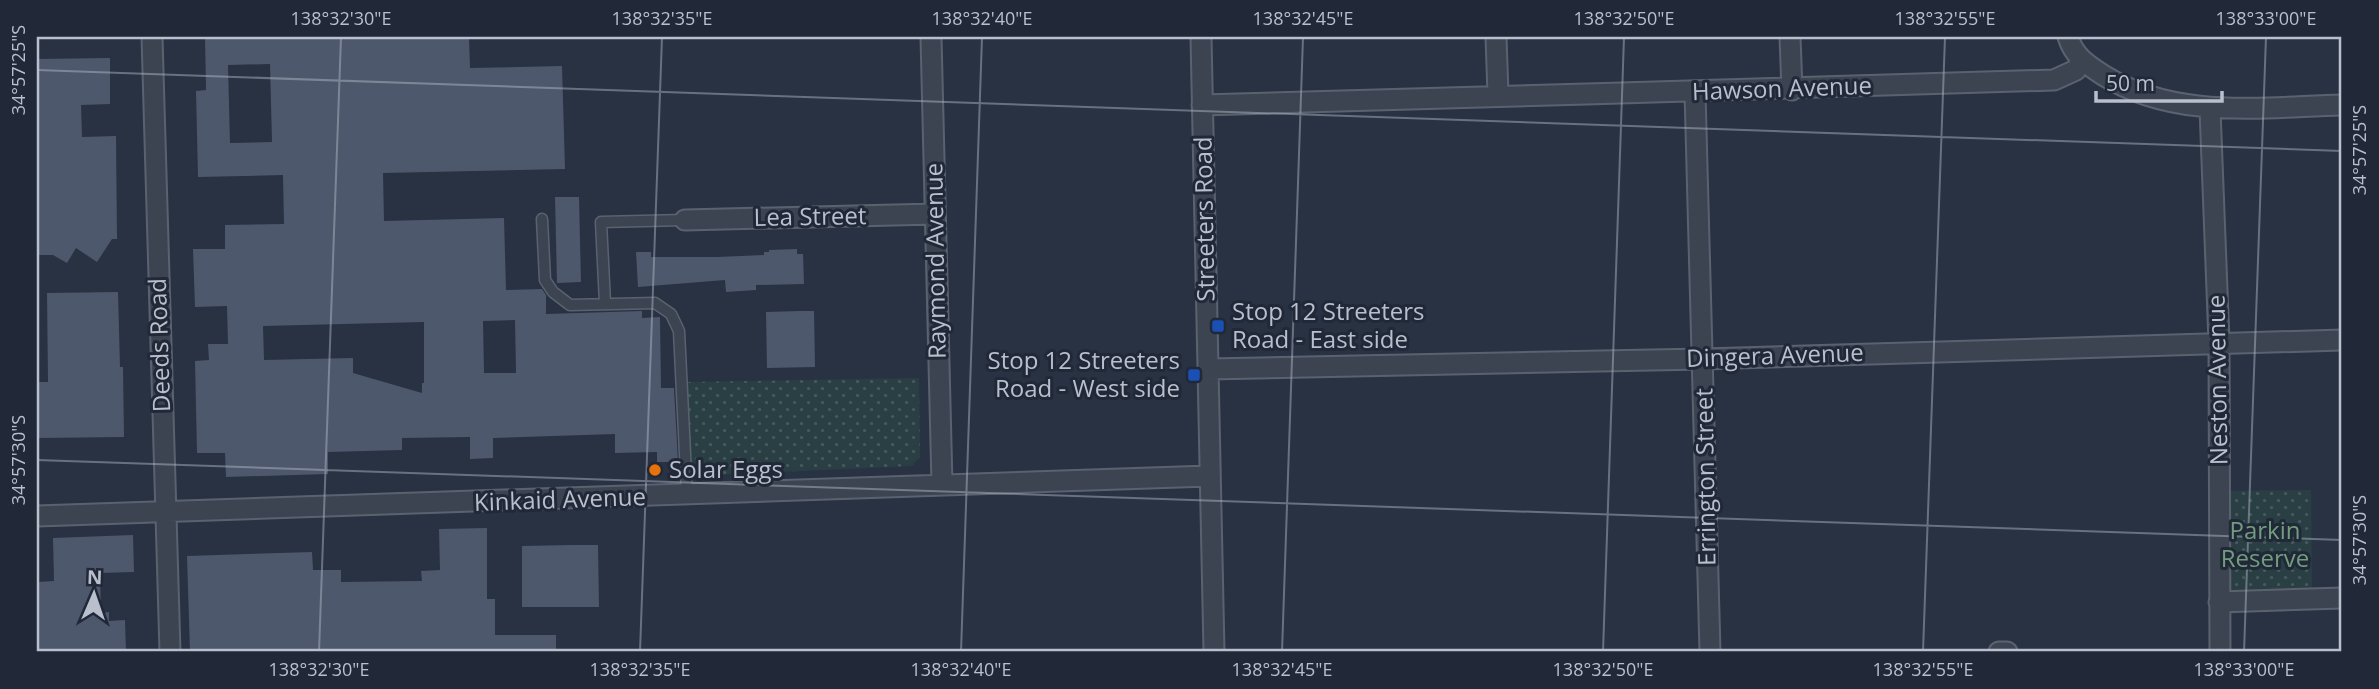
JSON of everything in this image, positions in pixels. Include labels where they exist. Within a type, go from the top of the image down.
[{"type":"street","name":"Deeds Road","points":[[152,37],[170,652]]},
{"type":"street","name":"Raymond Avenue","points":[[931,37],[942,485]]},
{"type":"street","name":"Streeters Road","points":[[1201,37],[1214,652]]},
{"type":"street","points":[[1496,37],[1498,94]]},
{"type":"street","points":[[1790,37],[1792,90]]},
{"type":"street","points":[[2068,37],[2071,47],[2081,61],[2124,88],[2154,98],[2210,109],[2342,105]]},
{"type":"street","name":"Hawson Avenue","points":[[1202,105],[1498,94],[1792,90],[2054,80],[2076,70],[2081,61]]},
{"type":"street","name":"Errington Street","points":[[1695,92],[1710,652]]},
{"type":"street","name":"Neston Avenue","points":[[2210,109],[2219,342],[2220,652]]},
{"type":"street","name":"Lea Street","points":[[685,220],[935,214]]},
{"type":"street","name":"Dingera Avenue","points":[[1208,369],[1703,359],[2342,340]]},
{"type":"street","name":"Kinkaid Avenue","points":[[37,516],[1209,476]]},
{"type":"street","points":[[2219,602],[2342,598]]},
{"type":"street","points":[[1999,652],[2007,652]]},
{"type":"lane","points":[[542,219],[545,280],[553,292],[570,305],[655,303],[664,307],[676,322],[680,331],[687,495]]},
{"type":"lane","points":[[605,303],[601,222],[685,220]]},
{"type":"green space","points":[[919,378],[920,457],[911,466],[688,476],[687,382]]},
{"type":"green space","name":"Parkin Reserve","points":[[2311,490],[2312,599],[2219,602],[2219,491]]},
{"type":"building","points":[[205,37],[469,37],[470,68],[562,66],[565,169],[383,173],[384,221],[504,218],[506,290],[542,289],[546,295],[546,314],[642,311],[642,318],[660,317],[661,388],[674,388],[678,462],[657,462],[657,452],[615,453],[615,434],[493,438],[493,458],[470,459],[470,437],[402,438],[402,450],[328,452],[328,474],[226,477],[225,453],[197,453],[195,361],[209,360],[208,344],[228,344],[227,306],[195,307],[193,249],[225,249],[225,225],[284,224],[283,175],[198,177],[196,91],[206,90]],"holes":[[[270,64],[272,142],[230,143],[228,65]],[[515,320],[516,373],[484,373],[483,321]],[[424,322],[422,393],[353,373],[353,358],[264,360],[263,326]]]},
{"type":"building","points":[[110,58],[110,104],[81,105],[82,137],[116,136],[117,239],[112,239],[97,262],[76,248],[67,263],[53,255],[37,255],[37,59]]},
{"type":"building","points":[[555,197],[579,197],[581,282],[557,283]]},
{"type":"building","points":[[797,249],[797,254],[803,254],[804,284],[756,285],[756,290],[726,292],[725,280],[638,287],[636,252],[651,252],[651,257],[717,257],[764,255],[764,252],[769,250]]},
{"type":"building","points":[[118,292],[124,437],[37,438],[37,382],[48,382],[47,293]]},
{"type":"building","points":[[814,311],[815,367],[767,368],[766,312]]},
{"type":"building","points":[[487,528],[487,599],[495,599],[495,635],[556,635],[556,652],[190,652],[187,556],[312,552],[313,570],[341,570],[341,582],[422,581],[421,571],[440,570],[439,529]]},
{"type":"building","points":[[133,535],[134,572],[100,573],[101,613],[109,612],[109,621],[125,620],[126,652],[37,652],[38,582],[54,581],[53,538]]},
{"type":"building","points":[[598,545],[599,607],[522,607],[522,546]]},
{"type":"place","name":"Stop 12 Streeters Road - East side","points":[[1218,326]]},
{"type":"place","name":"Stop 12 Streeters Road - West side","points":[[1194,375]]},
{"type":"place","name":"Solar Eggs","points":[[655,470]]}]
